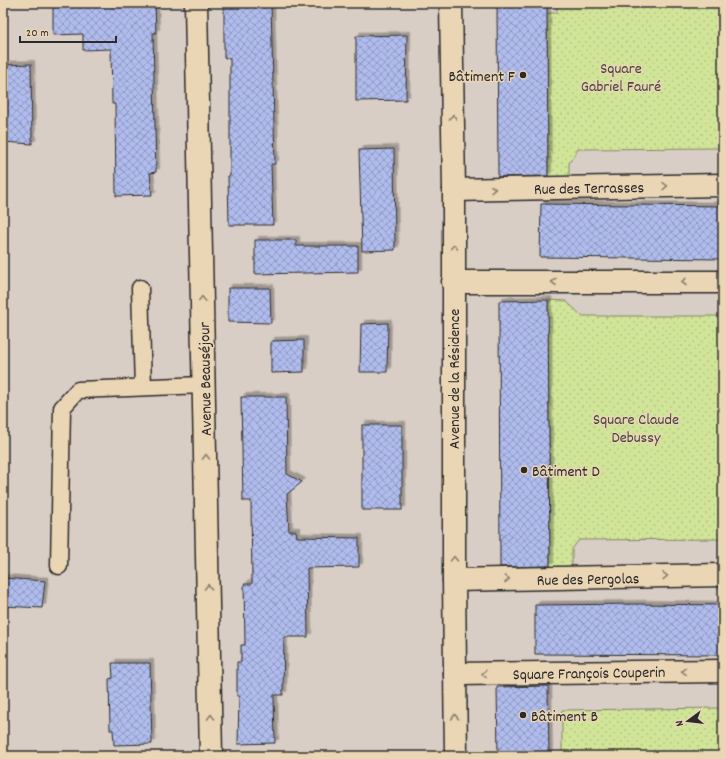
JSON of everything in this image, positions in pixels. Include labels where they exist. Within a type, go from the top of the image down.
[{"type":"street","name":"Avenue Beauséjour","points":[[196,3],[211,756]]},
{"type":"street","name":"Avenue de la Résidence","points":[[451,3],[454,190],[454,580],[456,756]]},
{"type":"street","name":"Rue des Terrasses","points":[[454,190],[723,185]]},
{"type":"street","points":[[453,282],[723,282]]},
{"type":"street","name":"Rue des Pergolas","points":[[454,580],[723,575]]},
{"type":"street","name":"Square François Couperin","points":[[455,674],[723,671]]},
{"type":"lane","points":[[140,288],[143,387]]},
{"type":"lane","points":[[59,566],[62,408],[78,390],[204,385]]},
{"type":"green space","name":"Square Gabriel Fauré","points":[[557,3],[723,3],[723,148],[578,149],[569,163],[569,178],[548,177],[547,13],[557,13]]},
{"type":"green space","name":"Square Claude Debussy","points":[[548,300],[566,301],[582,316],[723,316],[723,539],[579,540],[572,549],[572,569],[550,569]]},
{"type":"green space","points":[[723,708],[723,756],[562,756],[562,710]]},
{"type":"building","points":[[53,3],[155,3],[156,33],[153,33],[156,172],[150,173],[152,195],[116,196],[115,104],[112,104],[111,49],[83,50],[83,34],[53,35]]},
{"type":"building","points":[[224,3],[271,3],[275,164],[271,164],[273,225],[229,225],[228,176],[230,176],[230,58],[224,58]]},
{"type":"building","name":"Bâtiment F","points":[[497,3],[547,3],[548,176],[498,177]]},
{"type":"building","points":[[407,35],[406,100],[356,101],[356,36]]},
{"type":"building","points":[[31,64],[32,144],[3,142],[3,65]]},
{"type":"building","points":[[394,149],[395,250],[362,251],[359,150]]},
{"type":"building","points":[[541,204],[723,206],[723,259],[540,257]]},
{"type":"building","points":[[255,240],[296,240],[296,246],[358,246],[358,272],[255,274]]},
{"type":"building","points":[[228,288],[270,288],[271,323],[228,322]]},
{"type":"building","name":"Bâtiment D","points":[[548,300],[550,566],[500,567],[499,301]]},
{"type":"building","points":[[388,323],[387,372],[360,372],[361,324]]},
{"type":"building","points":[[304,340],[304,372],[271,373],[271,341]]},
{"type":"building","points":[[241,397],[286,397],[287,474],[302,482],[287,494],[289,531],[296,531],[297,537],[359,538],[359,567],[307,568],[308,637],[284,637],[283,695],[274,695],[275,743],[238,744],[239,696],[237,696],[237,662],[241,662],[241,645],[245,645],[244,584],[252,584],[251,501],[243,501]]},
{"type":"building","points":[[362,425],[402,425],[402,510],[362,510]]},
{"type":"building","points":[[3,578],[45,581],[42,608],[3,606]]},
{"type":"building","points":[[535,605],[723,605],[723,655],[535,654]]},
{"type":"building","points":[[112,663],[150,663],[152,744],[114,745],[113,730],[110,730],[109,679],[113,678]]},
{"type":"building","name":"Bâtiment B","points":[[548,686],[549,756],[498,756],[497,687]]},
{"type":"place","name":"Bâtiment F","points":[[523,75]]},
{"type":"place","name":"Bâtiment D","points":[[524,470]]},
{"type":"place","name":"Bâtiment B","points":[[523,715]]}]
